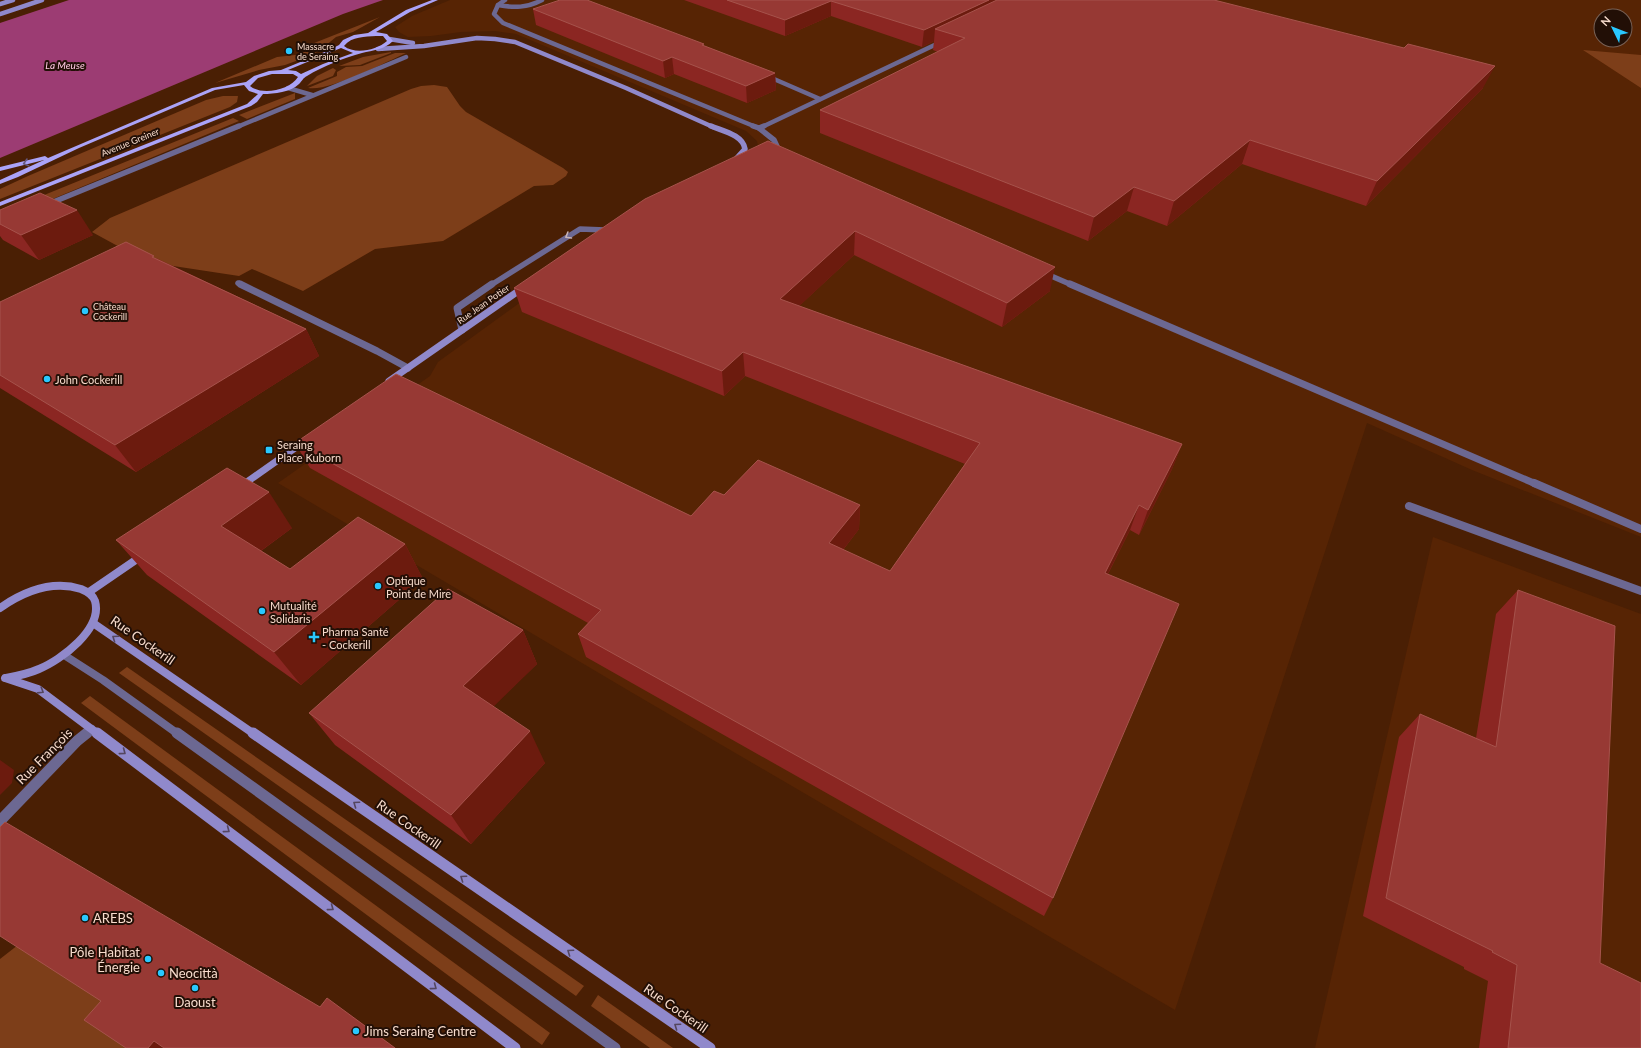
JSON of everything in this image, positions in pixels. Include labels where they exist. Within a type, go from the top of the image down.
[{"type":"main road","points":[[0,4],[14,0]]},
{"type":"main road","points":[[0,9],[28,0]]},
{"type":"main road","points":[[0,14],[42,0]]},
{"type":"main road","points":[[370,34],[393,20],[436,0]]},
{"type":"main road","points":[[382,35],[393,20]]},
{"type":"main road","points":[[0,182],[77,147],[214,89],[248,83],[256,77],[314,59],[341,46],[350,38],[370,34],[382,35],[389,38],[423,45]]},
{"type":"main road","points":[[378,49],[388,44],[389,38]]},
{"type":"main road","points":[[248,83],[247,86],[249,89],[262,92],[288,88],[301,78],[328,64],[364,52],[378,49],[477,38],[499,38],[515,42],[626,88],[739,138],[744,143],[745,149],[740,156],[731,162]]},
{"type":"main road","points":[[341,46],[342,48],[351,51],[364,52]]},
{"type":"main road","points":[[279,71],[294,72],[301,78]]},
{"type":"main road","name":"Avenue Greiner","points":[[0,204],[249,105],[255,101],[262,92]]},
{"type":"main road","points":[[0,169],[77,147]]},
{"type":"main road","points":[[593,238],[608,229]]},
{"type":"main road","name":"Rue Jean Potier","points":[[382,387],[530,282]]},
{"type":"main road","points":[[233,491],[311,437]]},
{"type":"main road","points":[[89,592],[146,552]]},
{"type":"main road","points":[[0,608],[29,592],[53,586],[74,586],[89,592],[95,601],[96,613],[94,623],[79,642],[64,655],[43,667],[24,674],[2,678]]},
{"type":"main road","name":"Rue Cockerill","points":[[94,623],[710,1048]]},
{"type":"main road","points":[[2,678],[38,689],[515,1048]]},
{"type":"street","points":[[505,0],[498,5],[494,14],[503,23],[759,128],[774,140],[781,155],[785,159]]},
{"type":"street","points":[[498,5],[515,8],[532,6],[542,0]]},
{"type":"street","points":[[759,128],[948,38]]},
{"type":"street","points":[[42,207],[406,57]]},
{"type":"street","points":[[765,75],[820,99]]},
{"type":"street","points":[[288,88],[312,95]]},
{"type":"street","points":[[462,330],[456,308],[514,269],[580,229],[608,229]]},
{"type":"street","points":[[1035,269],[1641,529]]},
{"type":"street","points":[[238,283],[377,351],[408,368]]},
{"type":"street","points":[[1409,506],[1641,591]]},
{"type":"street","points":[[64,655],[103,680],[615,1048]]},
{"type":"street","name":"Rue François","points":[[0,821],[72,746],[92,729]]},
{"type":"shaded area","points":[[450,0],[1641,0],[1641,537],[1472,470],[1367,423],[1175,1010],[631,692],[278,483],[430,376],[438,362],[558,275],[759,150],[757,141],[746,131],[516,34],[495,31],[461,32],[408,37],[399,32],[395,27],[412,16]]},
{"type":"shaded area","points":[[380,17],[353,32],[336,37],[319,51],[308,56],[300,53],[304,51],[304,47]]},
{"type":"shaded area","points":[[1583,50],[1641,55],[1641,88]]},
{"type":"shaded area","points":[[391,52],[360,65],[339,66],[363,57]]},
{"type":"shaded area","points":[[395,53],[406,53],[343,81],[317,88],[308,88],[337,76],[337,72],[346,67],[362,66]]},
{"type":"shaded area","points":[[295,55],[304,58],[285,65],[259,70],[215,83],[277,57]]},
{"type":"shaded area","points":[[333,68],[336,70],[333,76],[307,86],[317,76]]},
{"type":"shaded area","points":[[434,85],[447,87],[466,112],[563,168],[568,172],[566,176],[553,185],[534,186],[443,241],[375,249],[303,291],[252,269],[239,276],[147,262],[92,232],[110,218],[411,89],[421,86]]},
{"type":"shaded area","points":[[295,93],[295,99],[247,119],[239,115]]},
{"type":"shaded area","points":[[223,96],[238,96],[237,102],[230,107],[0,199],[0,189],[28,176],[206,100]]},
{"type":"shaded area","points":[[233,118],[239,121],[0,221],[0,213]]},
{"type":"shaded area","points":[[1433,537],[1641,614],[1641,1048],[1315,1048]]},
{"type":"shaded area","points":[[127,667],[584,986],[576,996],[119,673]]},
{"type":"shaded area","points":[[90,696],[550,1033],[542,1045],[81,703]]},
{"type":"shaded area","points":[[18,945],[135,1018],[136,1048],[0,1048],[0,959]]},
{"type":"shaded area","points":[[598,995],[673,1048],[650,1048],[591,1006]]},
{"type":"water","name":"La Meuse","points":[[69,0],[383,0],[343,14],[0,158],[0,23]]},
{"type":"building","points":[[560,0],[587,0],[704,44],[702,45],[775,73],[746,86],[672,57],[663,61],[533,9]]},
{"type":"building","points":[[727,0],[989,0],[924,30],[831,1],[785,20]]},
{"type":"building","points":[[997,0],[1214,0],[1404,48],[1408,44],[1495,66],[1377,181],[1250,140],[1174,201],[1134,187],[1094,217],[820,110],[965,38],[935,29]]},
{"type":"building","points":[[768,141],[1055,267],[1007,303],[855,231],[780,299],[1182,444],[1148,510],[1139,505],[1105,573],[1179,604],[1053,898],[578,634],[601,610],[295,443],[396,374],[691,516],[714,491],[724,495],[758,460],[860,505],[829,543],[890,571],[980,443],[743,352],[722,371],[514,288],[645,199]]},
{"type":"building","points":[[40,193],[77,210],[21,235],[0,224],[0,210]]},
{"type":"building","points":[[126,242],[154,256],[152,257],[306,329],[115,445],[0,375],[0,302]]},
{"type":"building","points":[[227,468],[269,492],[221,526],[290,569],[358,517],[405,544],[274,652],[116,540]]},
{"type":"building","points":[[448,589],[523,630],[463,686],[530,731],[451,815],[309,713]]},
{"type":"building","points":[[1518,590],[1615,626],[1600,963],[1641,983],[1641,1048],[1508,1048],[1517,965],[1492,952],[1493,951],[1386,898],[1420,714],[1496,747]]},
{"type":"building","name":"Neocittà","points":[[5,822],[320,1007],[327,998],[395,1048],[164,1048],[154,1041],[148,1048],[126,1048],[84,1020],[101,1001],[0,936],[0,827]]},
{"type":"place","name":"Massacre de Seraing","points":[[289,51]]},
{"type":"place","name":"Château Cockerill","points":[[85,311]]},
{"type":"place","name":"John Cockerill","points":[[47,379]]},
{"type":"place","name":"Seraing Place Kuborn","points":[[269,450]]},
{"type":"place","name":"Optique Point de Mire","points":[[378,586]]},
{"type":"place","name":"Mutualité Solidaris","points":[[262,611]]},
{"type":"place","name":"Pharma Santé - Cockerill","points":[[314,637]]},
{"type":"place","name":"AREBS","points":[[85,918]]},
{"type":"place","name":"Pôle Habitat Énergie","points":[[148,959]]},
{"type":"place","name":"Neocittà","points":[[161,973]]},
{"type":"place","name":"Daoust","points":[[195,988]]},
{"type":"place","name":"Jims Seraing Centre","points":[[356,1031]]}]
